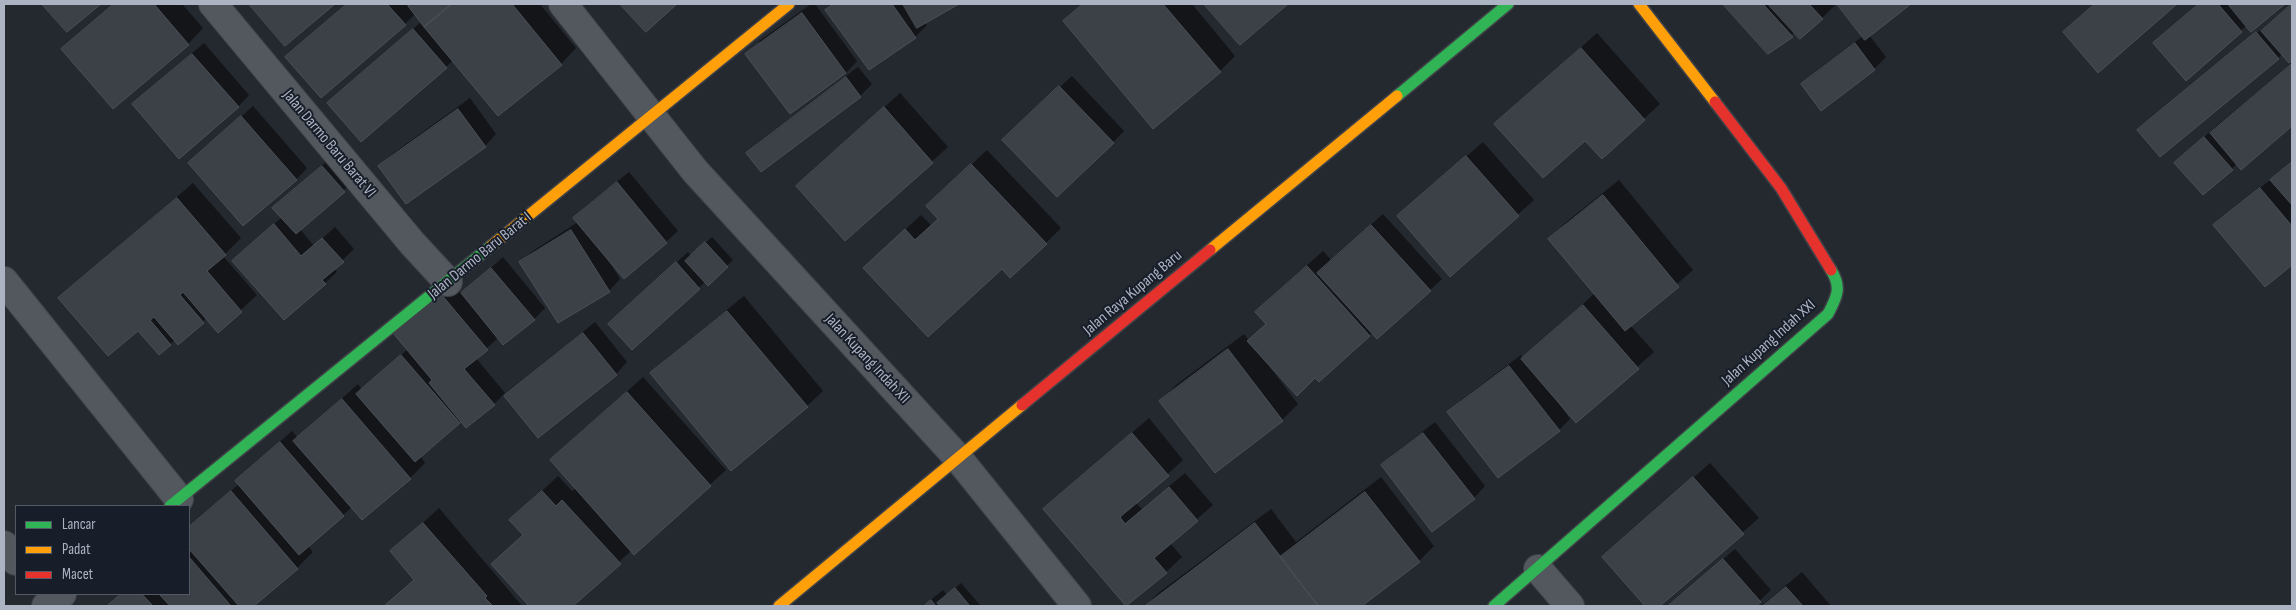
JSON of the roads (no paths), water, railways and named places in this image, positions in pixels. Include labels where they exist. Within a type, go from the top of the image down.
[{"type":"street","name":"Jalan Darmo Baru Barat VI","points":[[212,4],[412,243],[448,282]]},
{"type":"street","name":"Jalan Kupang Indah XII","points":[[563,4],[695,171],[958,458],[1077,606]]},
{"type":"street","name":"Jalan Darmo Baru Barat I","points":[[175,503],[788,4]]},
{"type":"street","name":"Jalan Raya Kupang Baru","points":[[779,606],[1508,4]]},
{"type":"street","name":"Jalan Kupang Indah XXI","points":[[1494,606],[1828,314],[1836,299],[1838,281],[1781,188],[1639,4]]},
{"type":"street","points":[[4,281],[175,503]]},
{"type":"street","points":[[4,545],[15,561]]},
{"type":"street","points":[[1538,569],[1570,606]]}]
